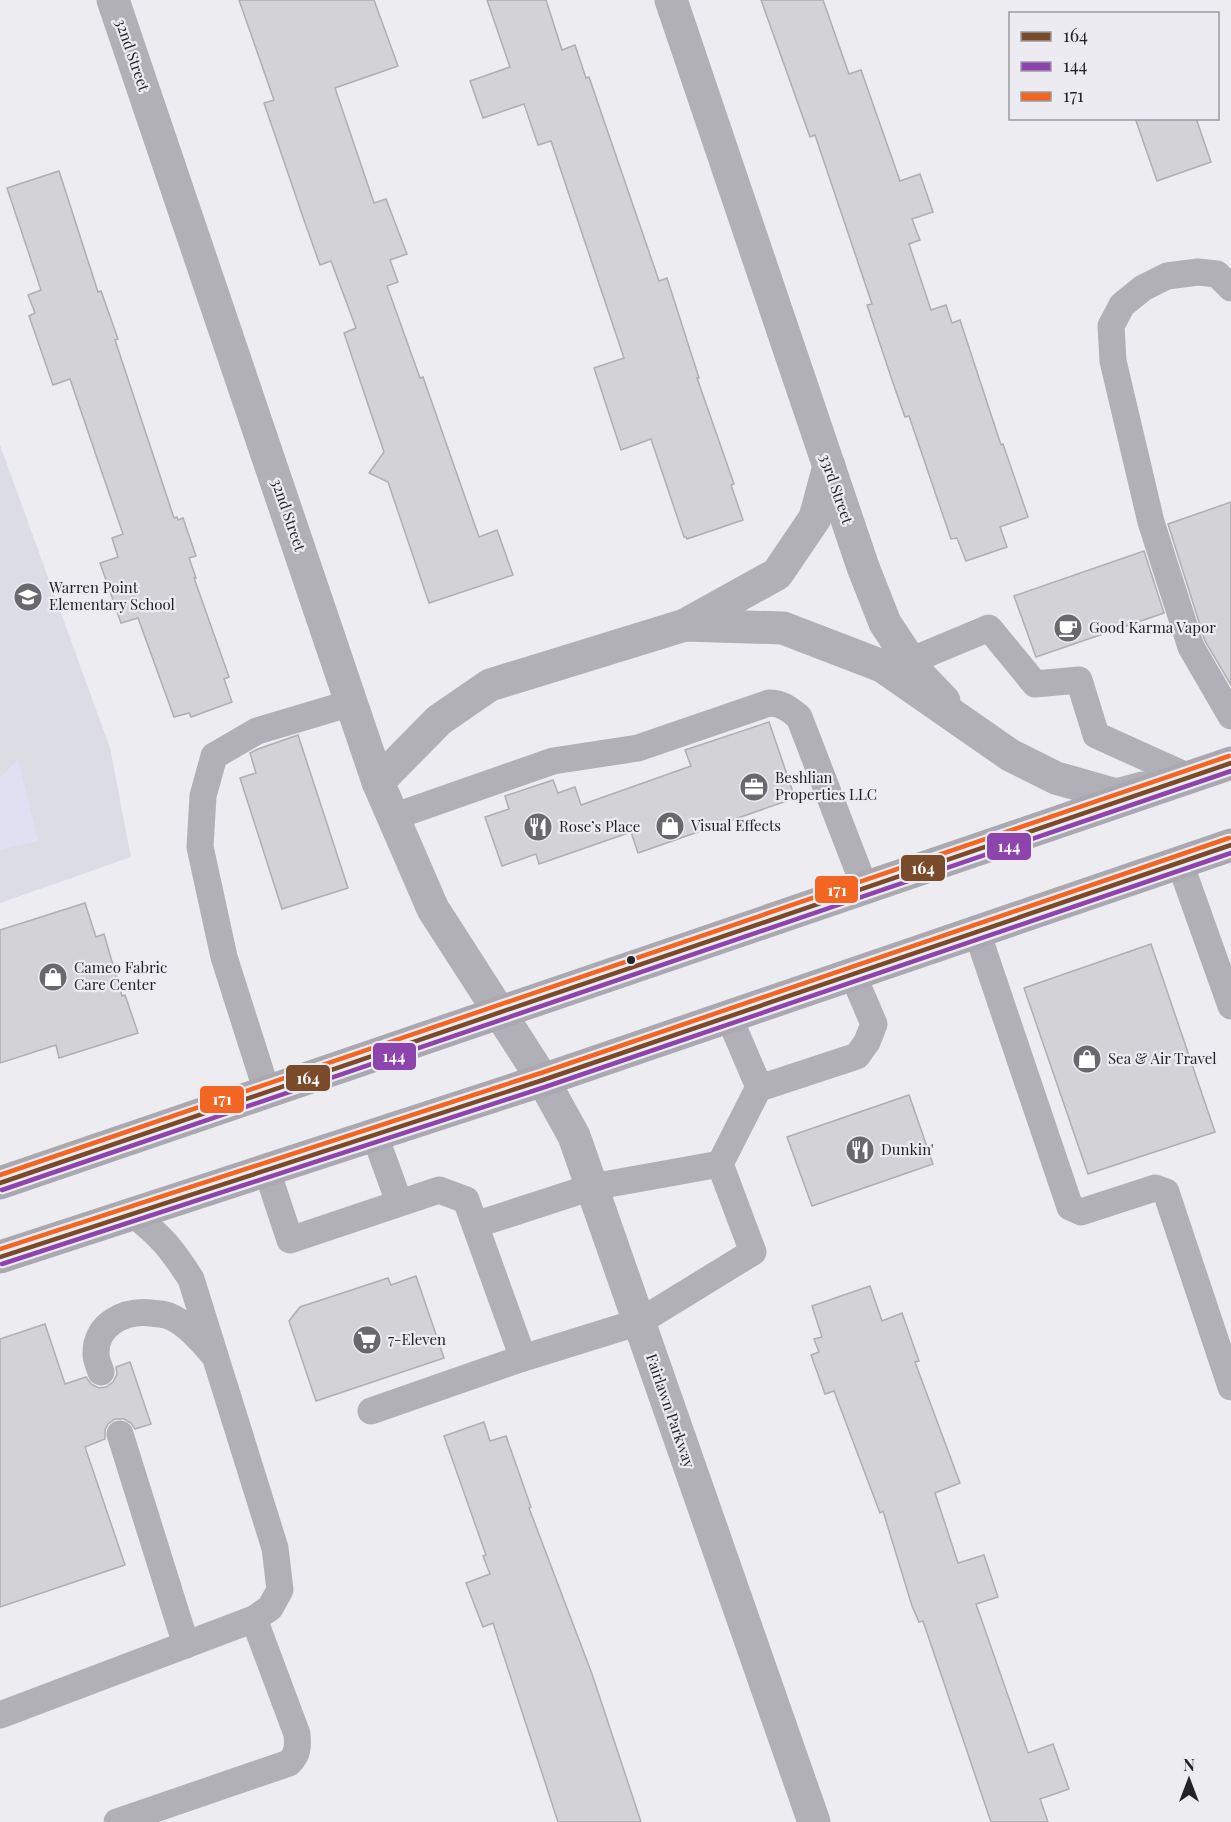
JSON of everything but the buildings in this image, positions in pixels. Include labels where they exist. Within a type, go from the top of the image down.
[{"type":"main road","points":[[0,1183],[1231,763]]},
{"type":"main road","points":[[0,1257],[543,1080],[1231,845]]},
{"type":"street","name":"32nd Street","points":[[113,0],[378,782],[433,909],[500,1013]]},
{"type":"street","name":"33rd Street","points":[[671,0],[863,567],[885,623],[910,662],[920,676],[963,721],[1010,755],[1056,778],[1116,795],[1189,777]]},
{"type":"street","points":[[378,782],[439,720],[490,685],[686,625],[777,574],[815,518],[829,466]]},
{"type":"street","points":[[686,625],[783,628],[882,666],[963,721]]},
{"type":"street","name":"Fairlawn Parkway","points":[[500,1013],[543,1080],[574,1136],[814,1822]]},
{"type":"lane","points":[[1231,288],[1217,274],[1198,272],[1167,276],[1143,288],[1122,305],[1111,326],[1113,361],[1151,522],[1191,647],[1214,683],[1231,716]]},
{"type":"lane","points":[[910,662],[988,628],[1035,684],[1079,680],[1096,735],[1189,777]]},
{"type":"lane","points":[[267,1092],[224,957],[200,847],[203,796],[214,756],[257,731],[351,703]]},
{"type":"lane","points":[[393,817],[553,761],[638,748],[769,704],[777,704],[789,708],[799,717],[865,888]]},
{"type":"lane","points":[[1180,863],[1231,1003]]},
{"type":"lane","points":[[977,932],[1070,1207],[1081,1212],[1155,1188],[1166,1192],[1231,1387]]},
{"type":"lane","points":[[729,1017],[756,1080],[766,1086],[857,1056],[867,1042],[874,1024],[853,975]]},
{"type":"lane","points":[[371,1411],[523,1358],[639,1322],[753,1252],[720,1164],[761,1083]]},
{"type":"lane","points":[[375,1136],[399,1202]]},
{"type":"lane","points":[[475,1225],[592,1187],[720,1164]]},
{"type":"lane","points":[[267,1171],[290,1240],[439,1190],[466,1200],[523,1358]]},
{"type":"lane","points":[[0,1715],[254,1619],[270,1608],[280,1590],[275,1548],[191,1280],[171,1248],[155,1231],[133,1214]]},
{"type":"lane","points":[[101,1372],[95,1356],[96,1343],[104,1328],[119,1317],[141,1312],[169,1316],[196,1335],[215,1356]]},
{"type":"lane","points":[[120,1434],[186,1645]]},
{"type":"lane","points":[[117,1822],[289,1763],[296,1756],[297,1734],[254,1619]]},
{"type":"shaded area","name":"Warren Point Elementary School","points":[[0,445],[110,748],[131,857],[0,903]]},
{"type":"shaded area","points":[[18,759],[38,841],[0,850],[0,778]]},
{"type":"transit line","name":"171","points":[[0,1175],[1229,756]]},
{"type":"transit line","name":"164","points":[[0,1183],[1231,763]]},
{"type":"transit line","name":"144","points":[[2,1190],[1231,771]]},
{"type":"transit line","name":"171","points":[[0,1249],[541,1073],[1229,838]]},
{"type":"transit line","name":"164","points":[[0,1257],[543,1080],[1231,845]]},
{"type":"transit line","name":"144","points":[[2,1264],[545,1087],[1231,853]]},
{"type":"place","name":"Warren Point Elementary School","points":[[28,597]]},
{"type":"place","name":"Good Karma Vapor","points":[[1068,628]]},
{"type":"place","name":"Beshlian Properties LLC","points":[[754,787]]},
{"type":"place","name":"Visual Effects","points":[[670,826]]},
{"type":"place","name":"Rose’s Place","points":[[538,827]]},
{"type":"place","name":"Cameo Fabric Care Center","points":[[53,977]]},
{"type":"place","name":"Sea & Air Travel","points":[[1087,1059]]},
{"type":"place","name":"Dunkin'","points":[[860,1150]]},
{"type":"place","name":"7-Eleven","points":[[367,1340]]}]
